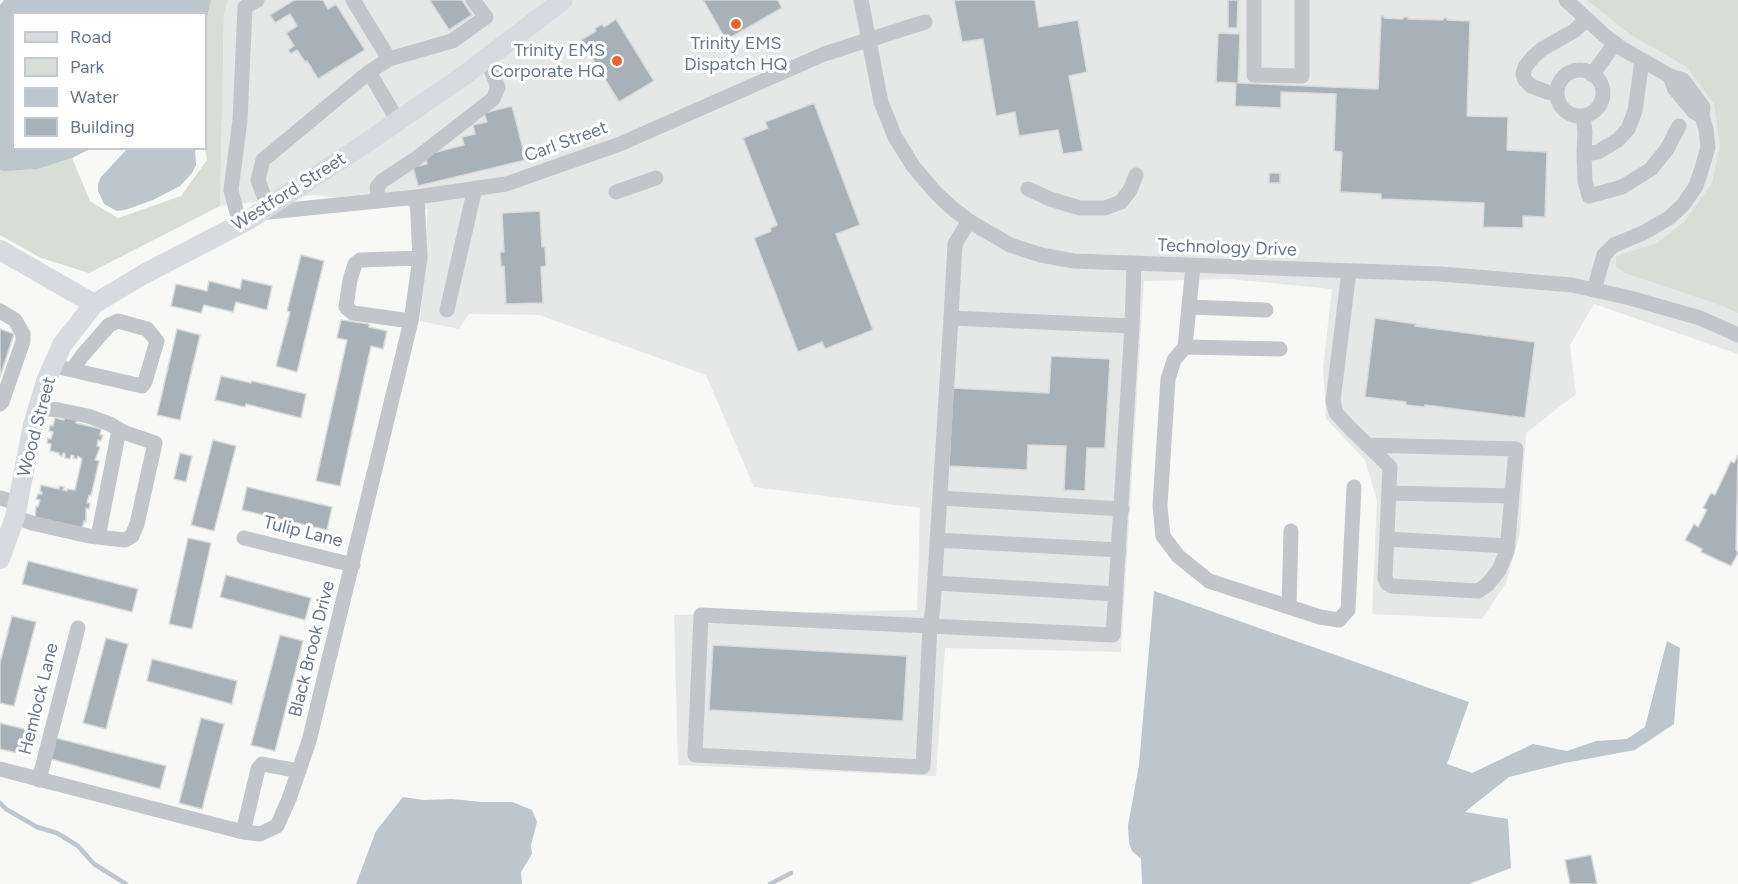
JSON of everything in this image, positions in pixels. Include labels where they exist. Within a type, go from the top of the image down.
[{"type":"main road","name":"Westford Street","points":[[94,304],[144,274],[240,225],[264,210],[398,121],[563,0]]},
{"type":"main road","points":[[0,250],[94,304]]},
{"type":"main road","name":"Wood Street","points":[[0,559],[11,506],[38,408],[53,366],[62,345],[94,304]]},
{"type":"street","points":[[240,225],[231,190],[240,120],[245,7],[257,0]]},
{"type":"street","points":[[353,0],[389,59]]},
{"type":"street","points":[[264,210],[258,180],[262,160],[369,72],[389,59],[452,41],[486,17],[473,0]]},
{"type":"street","name":"Technology Drive","points":[[861,0],[881,102],[896,137],[913,166],[936,193],[969,221],[1010,245],[1041,255],[1074,261],[1441,274],[1572,285],[1630,298],[1700,318],[1738,335]]},
{"type":"street","points":[[1254,0],[1254,75],[1302,76],[1302,0]]},
{"type":"street","points":[[1566,0],[1614,43],[1670,76],[1683,80],[1703,107],[1702,116],[1708,147],[1696,186],[1683,205],[1669,218],[1643,233],[1614,245],[1604,255],[1594,290]]},
{"type":"street","points":[[1557,93],[1531,86],[1523,74],[1525,67],[1542,49],[1574,31],[1587,20]]},
{"type":"street","name":"Carl Street","points":[[264,210],[417,197],[506,184],[620,144],[824,54],[925,22]]},
{"type":"street","points":[[1592,75],[1614,43]]},
{"type":"street","points":[[379,201],[377,187],[382,181],[417,159],[494,99],[498,87],[486,58]]},
{"type":"street","points":[[1584,154],[1599,152],[1618,140],[1628,129],[1635,111],[1642,60]]},
{"type":"street","points":[[1582,71],[1592,75],[1600,82],[1603,96],[1597,109],[1582,116],[1571,114],[1560,105],[1557,93],[1559,84],[1569,74],[1582,71]]},
{"type":"street","points":[[369,72],[398,121]]},
{"type":"street","points":[[1582,116],[1585,132],[1585,181],[1589,196],[1622,187],[1651,169],[1667,149],[1679,126]]},
{"type":"street","points":[[1028,189],[1050,199],[1080,208],[1105,208],[1121,202],[1130,190],[1136,175]]},
{"type":"street","points":[[616,192],[656,178]]},
{"type":"street","points":[[447,310],[475,188]]},
{"type":"street","name":"Black Brook Drive","points":[[0,769],[243,832],[260,834],[277,826],[309,741],[411,321],[420,258],[417,197]]},
{"type":"street","points":[[969,221],[955,244],[938,540],[930,626],[923,767],[695,755],[701,615],[930,626],[1113,635],[1122,509],[1134,264]]},
{"type":"street","points":[[411,321],[353,313],[346,307],[352,272],[355,264],[360,260],[420,258]]},
{"type":"street","points":[[1193,266],[1185,347],[1174,360],[1168,379],[1160,506],[1163,536],[1178,556],[1209,581],[1289,607],[1339,620],[1347,610],[1354,487]]},
{"type":"street","points":[[1349,272],[1333,401],[1336,412],[1367,445],[1390,467],[1385,578],[1387,583],[1392,586],[1478,591],[1488,584],[1499,570],[1508,546],[1516,449],[1367,445]]},
{"type":"street","points":[[1190,307],[1266,310]]},
{"type":"street","points":[[0,311],[15,320],[23,334],[0,404]]},
{"type":"street","points":[[951,318],[1132,326]]},
{"type":"street","points":[[53,366],[142,386],[157,341],[147,329],[118,321],[109,325],[72,370]]},
{"type":"street","points":[[1185,347],[1280,349]]},
{"type":"street","points":[[11,506],[32,523],[98,537],[125,540],[132,536],[137,524],[155,443],[88,416],[38,408]]},
{"type":"street","points":[[98,537],[119,430]]},
{"type":"street","points":[[1389,493],[1512,496]]},
{"type":"street","points":[[940,498],[1122,509]]},
{"type":"street","points":[[1289,607],[1291,531]]},
{"type":"street","name":"Tulip Lane","points":[[244,538],[353,565]]},
{"type":"street","points":[[1387,539],[1508,546]]},
{"type":"street","points":[[938,540],[1119,550]]},
{"type":"street","points":[[935,583],[1116,594]]},
{"type":"street","name":"Hemlock Lane","points":[[39,780],[78,628]]},
{"type":"street","points":[[243,832],[258,769],[262,764],[299,771]]},
{"type":"shaded area","points":[[228,0],[1738,0],[1738,354],[1594,304],[1570,345],[1576,394],[1526,433],[1520,533],[1506,583],[1482,619],[1372,614],[1377,501],[1365,460],[1326,419],[1323,368],[1332,289],[1229,279],[1144,281],[1121,652],[945,648],[936,776],[678,765],[674,615],[917,610],[920,508],[754,487],[706,375],[539,315],[469,314],[459,329],[420,321],[428,209],[314,195],[220,206],[224,14]]},
{"type":"green space","points":[[211,0],[228,0],[224,14],[220,206],[89,273],[41,258],[0,235],[0,170],[38,169],[72,158],[90,201],[118,218],[181,196],[207,160],[205,150],[207,150],[207,18]]},
{"type":"green space","points":[[1587,0],[1738,0],[1738,313],[1625,273],[1616,266],[1616,256],[1657,243],[1685,221],[1712,183],[1720,146],[1714,104],[1687,67],[1631,35]]},
{"type":"water","points":[[4,0],[211,0],[207,18],[207,12],[12,12],[12,150],[88,150],[38,169],[4,171],[0,170],[0,5]]},
{"type":"water","points":[[126,150],[195,150],[196,165],[180,186],[153,200],[125,210],[117,211],[104,204],[98,191],[101,177]]},
{"type":"water","points":[[1154,591],[1469,702],[1447,764],[1472,773],[1533,744],[1567,751],[1596,741],[1627,739],[1645,727],[1667,641],[1680,648],[1674,724],[1635,750],[1565,763],[1509,777],[1465,812],[1508,819],[1511,868],[1469,884],[1142,884],[1141,859],[1132,851],[1128,826],[1139,765]]},
{"type":"water","points":[[403,797],[424,800],[512,802],[532,810],[537,822],[531,845],[532,854],[521,872],[522,884],[356,884],[376,831]]},
{"type":"building","points":[[294,0],[323,0],[328,9],[336,4],[365,50],[318,79],[297,50],[291,54],[288,50],[294,46],[286,33],[297,26],[290,14],[275,23],[270,15]]},
{"type":"building","points":[[462,0],[472,15],[449,30],[430,1]]},
{"type":"building","name":"Trinity EMS Dispatch HQ","points":[[703,0],[778,0],[782,8],[726,40]]},
{"type":"building","points":[[954,0],[1035,0],[1039,27],[1078,20],[1087,72],[1069,76],[1083,151],[1063,154],[1058,130],[1019,136],[1015,112],[996,116],[983,39],[962,42]]},
{"type":"building","points":[[1228,0],[1238,0],[1237,28],[1228,28]]},
{"type":"building","points":[[1381,16],[1384,18],[1408,17],[1408,19],[1443,20],[1447,18],[1447,20],[1470,21],[1467,116],[1508,117],[1507,150],[1547,152],[1545,217],[1523,216],[1523,228],[1483,227],[1484,203],[1381,199],[1381,194],[1340,192],[1342,152],[1334,151],[1336,94],[1281,92],[1281,108],[1235,106],[1236,83],[1216,82],[1218,33],[1240,34],[1238,83],[1378,89]]},
{"type":"building","name":"Trinity EMS Corporate HQ","points":[[616,19],[654,81],[619,102],[581,40],[596,31],[594,29],[602,24],[604,27]]},
{"type":"building","points":[[814,103],[860,225],[836,234],[873,330],[825,349],[822,342],[798,352],[754,238],[771,231],[770,228],[777,225],[743,138],[768,128],[765,122]]},
{"type":"building","points":[[512,106],[526,160],[418,186],[413,167],[427,164],[425,155],[464,145],[462,137],[475,134],[473,125],[487,122],[484,113]]},
{"type":"building","points":[[1269,173],[1280,173],[1280,183],[1269,183]]},
{"type":"building","points":[[540,211],[542,247],[545,247],[546,266],[541,267],[543,303],[506,304],[504,266],[501,267],[500,252],[504,252],[502,213]]},
{"type":"building","points":[[301,255],[324,261],[297,372],[276,366]]},
{"type":"building","points":[[242,279],[272,286],[267,310],[236,302],[233,312],[204,305],[201,313],[171,306],[176,284],[207,291],[209,281],[240,289]]},
{"type":"building","points":[[1375,318],[1416,324],[1415,326],[1535,342],[1525,418],[1425,405],[1424,407],[1406,405],[1406,402],[1365,397]]},
{"type":"building","points":[[341,320],[369,324],[369,327],[387,331],[383,349],[371,346],[340,486],[316,481],[347,340],[337,338]]},
{"type":"building","points":[[0,329],[14,334],[0,377]]},
{"type":"building","points":[[177,329],[200,335],[180,420],[157,415]]},
{"type":"building","points":[[1051,356],[1110,359],[1105,448],[1087,448],[1085,491],[1064,490],[1066,446],[1028,445],[1027,470],[949,466],[953,388],[1049,393]]},
{"type":"building","points":[[221,376],[306,394],[301,418],[246,404],[245,407],[215,400]]},
{"type":"building","points":[[65,416],[77,419],[76,423],[101,429],[100,435],[103,435],[101,441],[98,440],[97,446],[100,447],[95,460],[99,461],[91,496],[89,495],[87,503],[90,503],[89,509],[86,508],[86,522],[84,521],[82,528],[35,520],[36,506],[38,507],[40,500],[36,499],[38,494],[42,494],[41,485],[59,489],[59,486],[64,487],[63,490],[67,491],[67,489],[75,490],[82,459],[78,456],[77,459],[73,458],[74,456],[71,455],[70,459],[65,458],[63,453],[62,456],[50,451],[51,444],[47,443],[53,432],[49,431],[50,425],[53,426],[55,418],[64,420]]},
{"type":"building","points":[[213,440],[236,446],[214,531],[191,525]]},
{"type":"building","points":[[180,453],[192,456],[186,482],[174,479]]},
{"type":"building","points":[[1738,455],[1736,550],[1738,553],[1731,566],[1701,552],[1702,549],[1685,540],[1694,524],[1698,527],[1707,510],[1703,508],[1711,493],[1715,495],[1731,461],[1734,463]]},
{"type":"building","points":[[247,487],[332,507],[327,530],[242,510]]},
{"type":"building","points":[[188,538],[211,543],[192,629],[169,624]]},
{"type":"building","points":[[28,561],[138,589],[132,612],[22,584]]},
{"type":"building","points":[[226,575],[311,598],[305,620],[220,597]]},
{"type":"building","points":[[12,616],[36,622],[14,706],[0,703],[0,663]]},
{"type":"building","points":[[280,635],[303,641],[275,751],[251,745]]},
{"type":"building","points":[[106,638],[128,644],[106,729],[83,723]]},
{"type":"building","points":[[713,645],[907,656],[903,721],[709,710]]},
{"type":"building","points":[[152,659],[237,681],[232,704],[147,681]]},
{"type":"building","points":[[201,718],[224,724],[202,809],[179,803]]},
{"type":"building","points":[[0,723],[32,731],[26,755],[0,749]]},
{"type":"building","points":[[56,738],[166,766],[160,789],[51,759]]},
{"type":"building","points":[[1591,855],[1597,884],[1570,884],[1565,860]]},
{"type":"waterway","points":[[0,803],[37,827],[57,833],[78,846],[94,864],[126,884]]},
{"type":"waterway","points":[[770,884],[791,873]]},
{"type":"place","name":"Trinity EMS Dispatch HQ","points":[[736,24]]},
{"type":"place","name":"Trinity EMS Corporate HQ","points":[[617,61]]}]
